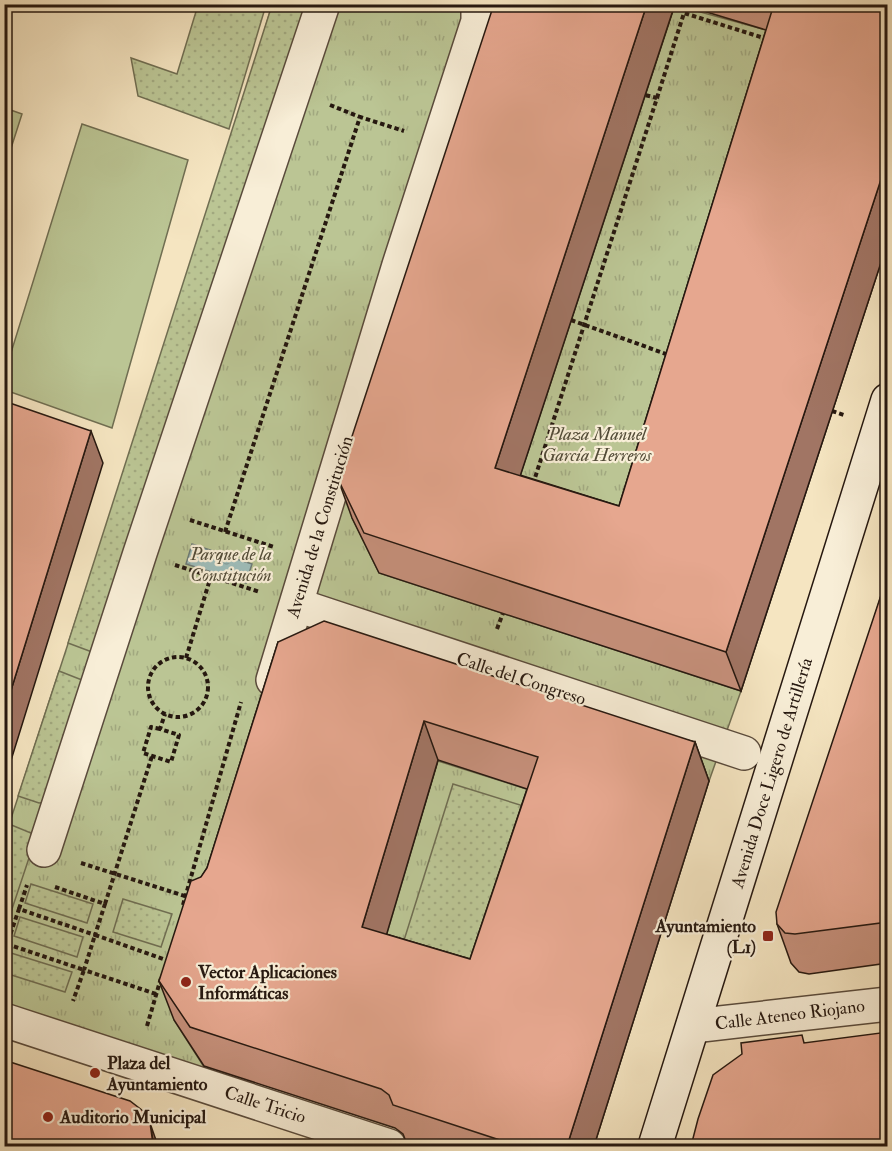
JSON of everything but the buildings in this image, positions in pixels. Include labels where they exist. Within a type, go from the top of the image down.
[{"type":"street","points":[[36,864],[323,4]]},
{"type":"street","name":"Avenida de la Constitución","points":[[253,703],[297,605],[396,276],[478,21],[478,4]]},
{"type":"street","name":"Avenida Doce Ligero de Artillería","points":[[655,1146],[888,400]]},
{"type":"street","name":"Calle del Congreso","points":[[297,605],[744,753]]},
{"type":"street","name":"Calle Ateneo Riojano","points":[[693,1026],[888,1004]]},
{"type":"street","name":"Calle Tricio","points":[[4,1020],[389,1146]]},
{"type":"path","points":[[532,488],[684,13],[772,41]]},
{"type":"path","points":[[712,22],[714,15]]},
{"type":"path","points":[[645,94],[657,98]]},
{"type":"path","points":[[225,532],[360,117],[406,131]]},
{"type":"path","points":[[571,320],[670,356]]},
{"type":"path","points":[[527,478],[534,481]]},
{"type":"path","points":[[186,519],[276,548]]},
{"type":"path","points":[[141,553],[262,593],[266,582]]},
{"type":"path","points":[[186,658],[211,576]]},
{"type":"path","points":[[186,658],[202,668],[207,678],[207,698],[194,713],[174,717],[157,708],[148,691],[152,672],[158,664],[166,659],[186,658]]},
{"type":"path","points":[[182,907],[253,703]]},
{"type":"path","points":[[160,729],[165,714]]},
{"type":"path","points":[[151,726],[179,735],[171,762],[152,756],[143,753],[151,726]]},
{"type":"path","points":[[64,997],[74,1001],[152,756]]},
{"type":"path","points":[[36,864],[115,874],[194,899]]},
{"type":"path","points":[[36,864],[105,904]]},
{"type":"path","points":[[4,951],[36,864]]},
{"type":"path","points":[[19,909],[166,960]]},
{"type":"path","points":[[7,944],[156,994]]},
{"type":"path","points":[[147,1027],[170,949]]},
{"type":"green space","points":[[198,5],[266,5],[229,129],[138,96],[131,58],[177,74]]},
{"type":"green space","name":"Parque de la Constitución","points":[[272,5],[520,5],[352,518],[379,573],[741,691],[709,781],[339,661],[174,1020],[213,1081],[5,1010],[5,837],[229,150]]},
{"type":"green space","points":[[272,5],[306,5],[92,652],[68,643]]},
{"type":"green space","name":"Plaza Manuel García Herreros","points":[[675,5],[784,35],[633,545],[510,507]]},
{"type":"green space","points":[[4,108],[22,114],[5,167]]},
{"type":"green space","points":[[82,124],[188,160],[112,428],[5,390],[5,372]]},
{"type":"green space","points":[[59,671],[82,680],[48,802],[39,803],[18,796]]},
{"type":"green space","points":[[438,761],[552,797],[485,998],[377,967]]},
{"type":"green space","points":[[453,784],[533,809],[476,993],[395,969]]},
{"type":"green space","points":[[9,824],[31,833],[33,846],[5,930],[4,837]]},
{"type":"green space","points":[[31,884],[93,904],[87,923],[25,903]]},
{"type":"green space","points":[[123,899],[172,914],[161,947],[113,932]]},
{"type":"green space","points":[[20,917],[83,937],[77,957],[14,936]]},
{"type":"green space","points":[[11,953],[72,972],[65,992],[5,973]]},
{"type":"water","points":[[192,544],[252,564],[246,583],[186,564]]},
{"type":"place","name":"Ayuntamiento (L1)","points":[[768,936]]},
{"type":"place","name":"Vector Aplicaciones Informáticas","points":[[186,982]]},
{"type":"place","name":"Plaza del Ayuntamiento","points":[[95,1073]]},
{"type":"place","name":"Auditorio Municipal","points":[[48,1117]]}]
